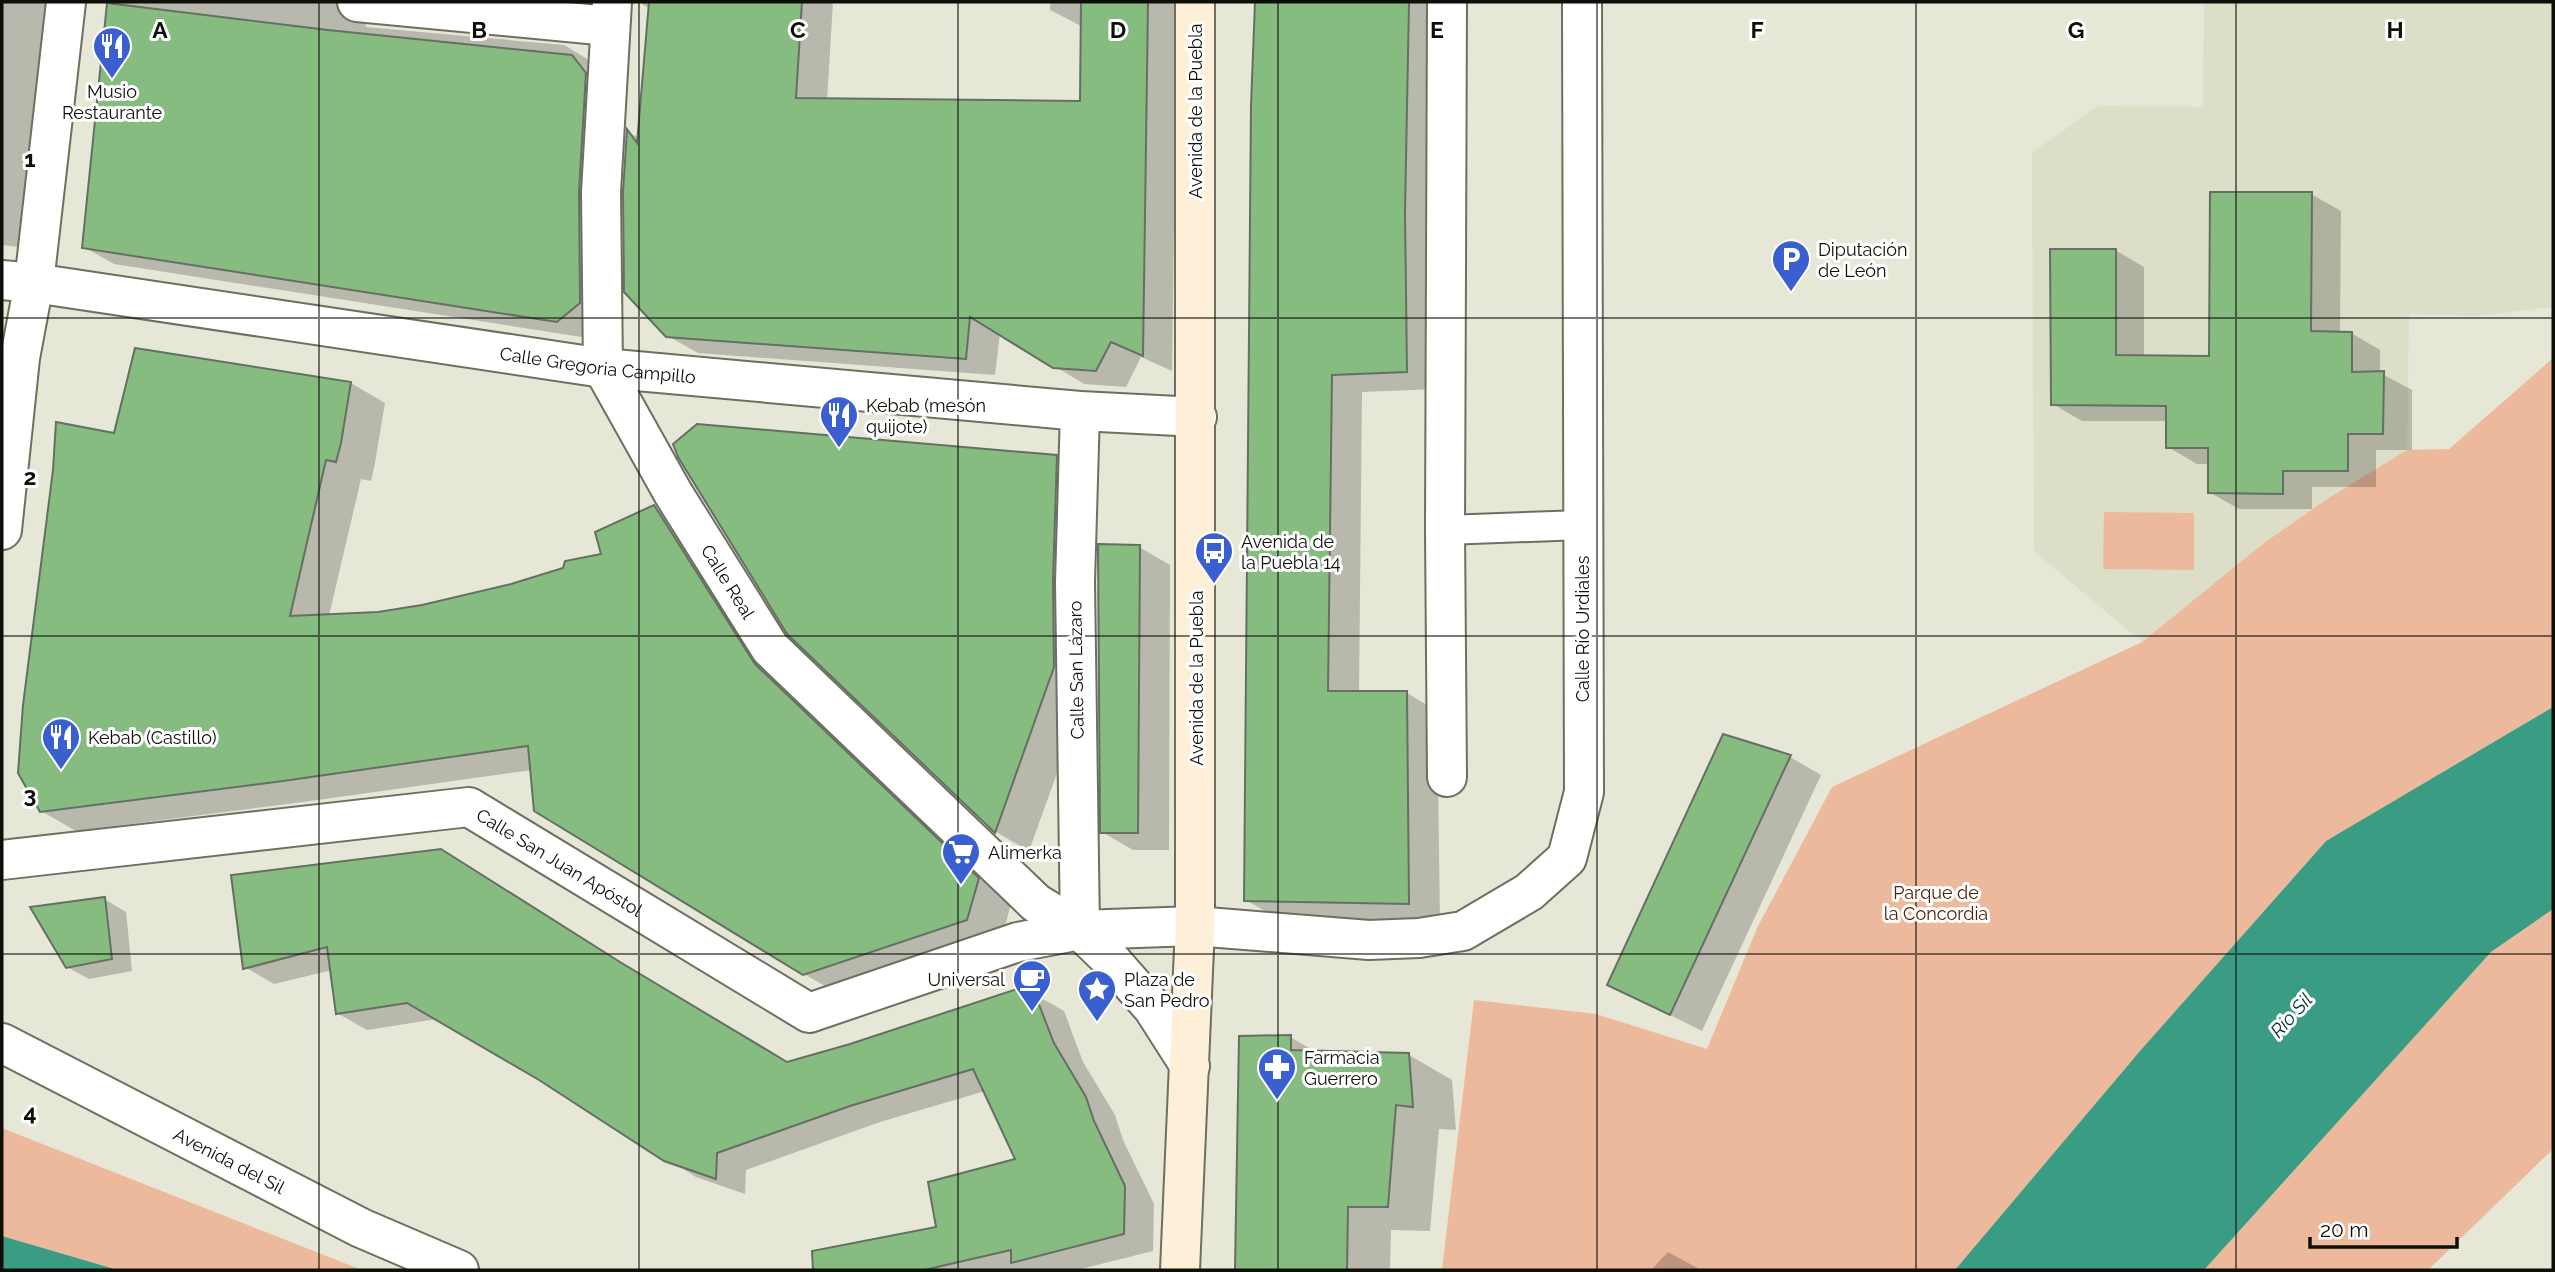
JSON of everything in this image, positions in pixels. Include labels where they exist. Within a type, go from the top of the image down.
[{"type":"street","points":[[2,530],[20,358],[18,282],[66,2]]},
{"type":"street","points":[[357,2],[611,14]]},
{"type":"street","name":"Avenida de la Puebla","points":[[1180,1270],[1195,926],[1195,2]]},
{"type":"street","points":[[1447,2],[1447,777]]},
{"type":"street","name":"Calle Río Urdiales","points":[[1195,926],[1369,940],[1419,939],[1463,931],[1529,892],[1567,858],[1584,792],[1582,2]]},
{"type":"street","name":"Calle Real","points":[[611,14],[601,192],[603,368],[673,493],[770,649],[1036,903],[1080,930]]},
{"type":"street","name":"Calle Gregoria Campillo","points":[[18,282],[603,368],[1080,411],[1197,416]]},
{"type":"street","name":"Calle San Lázaro","points":[[1080,411],[1075,582],[1080,930]]},
{"type":"street","name":"Calle San Juan Apóstol","points":[[2,860],[469,807],[809,1013],[1018,942],[1080,930]]},
{"type":"street","points":[[1080,930],[1195,926]]},
{"type":"street","points":[[1080,930],[1153,1008],[1190,1066]]},
{"type":"street","name":"Avenida del Sil","points":[[2,1044],[361,1228],[459,1270]]},
{"type":"lane","points":[[1445,530],[1582,525]]},
{"type":"shaded area","points":[[2204,2],[2553,2],[2553,307],[2476,316],[2409,314],[2407,450],[2327,499],[2264,543],[2142,642],[2034,551],[2032,153],[2098,106],[2203,107]]},
{"type":"green space","name":"Parque de la Concordia","points":[[2553,358],[2553,707],[2326,841],[2140,1051],[1955,1270],[1442,1270],[1474,1000],[1596,1014],[1707,1049],[1758,926],[1832,787],[2142,642],[2264,543],[2327,499],[2407,450],[2449,449]]},
{"type":"green space","points":[[2104,512],[2194,513],[2194,570],[2103,569]]},
{"type":"green space","points":[[2553,909],[2553,1149],[2428,1270],[2204,1270],[2491,952]]},
{"type":"green space","points":[[2,1128],[362,1270],[118,1270],[2,1236]]},
{"type":"water","name":"Río Sil","points":[[2553,707],[2553,909],[2491,952],[2204,1270],[1955,1270],[2140,1051],[2326,841]]},
{"type":"water","points":[[2,1236],[118,1270],[2,1270]]},
{"type":"building","points":[[649,2],[802,2],[796,98],[1080,101],[1081,2],[1148,2],[1143,356],[1111,342],[1096,371],[1053,368],[970,317],[966,359],[666,337],[624,292],[623,192],[627,129],[637,143]]},
{"type":"building","points":[[1255,2],[1409,2],[1405,213],[1407,372],[1332,375],[1328,691],[1407,691],[1409,904],[1244,901],[1251,106]]},
{"type":"building","points":[[107,3],[328,30],[572,55],[586,73],[579,192],[580,303],[557,322],[82,248]]},
{"type":"building","points":[[2210,192],[2312,192],[2311,331],[2352,332],[2352,372],[2384,371],[2383,434],[2348,434],[2348,471],[2283,471],[2283,494],[2208,493],[2208,448],[2166,448],[2166,406],[2051,405],[2050,249],[2116,249],[2116,355],[2209,356]]},
{"type":"building","points":[[135,348],[351,382],[341,443],[336,462],[326,460],[290,616],[378,612],[422,605],[511,584],[563,568],[565,561],[601,554],[595,532],[654,505],[755,664],[979,878],[967,920],[803,975],[534,811],[528,746],[40,812],[18,773],[23,705],[53,470],[56,422],[114,433]]},
{"type":"building","points":[[697,424],[1057,455],[1053,581],[1054,667],[995,833],[787,634],[678,457],[673,444]]},
{"type":"building","points":[[1098,544],[1140,545],[1138,833],[1100,833]]},
{"type":"building","points":[[1723,734],[1791,755],[1670,1015],[1607,985]]},
{"type":"building","points":[[441,849],[620,962],[787,1062],[1017,989],[1034,992],[1054,1043],[1086,1097],[1094,1121],[1125,1186],[1124,1234],[1011,1263],[1011,1250],[924,1270],[813,1270],[812,1251],[936,1227],[928,1182],[1015,1159],[973,1069],[850,1106],[717,1153],[716,1179],[664,1161],[539,1080],[407,1003],[336,1014],[327,947],[243,969],[231,875]]},
{"type":"building","points":[[105,897],[112,959],[66,968],[30,907]]},
{"type":"building","points":[[1291,1035],[1291,1050],[1409,1053],[1413,1107],[1396,1105],[1388,1207],[1348,1207],[1347,1270],[1235,1270],[1239,1036]]},
{"type":"place","name":"Musio Restaurante","points":[[112,80]]},
{"type":"place","name":"Diputación de León","points":[[1791,293]]},
{"type":"place","name":"Kebab (mesón quijote)","points":[[839,449]]},
{"type":"place","name":"Avenida de la Puebla 14","points":[[1214,585]]},
{"type":"place","name":"Kebab (Castillo)","points":[[61,771]]},
{"type":"place","name":"Alimerka","points":[[961,886]]},
{"type":"place","name":"Universal","points":[[1032,1013]]},
{"type":"place","name":"Plaza de San Pedro","points":[[1097,1023]]},
{"type":"place","name":"Farmacia Guerrero","points":[[1277,1101]]}]
